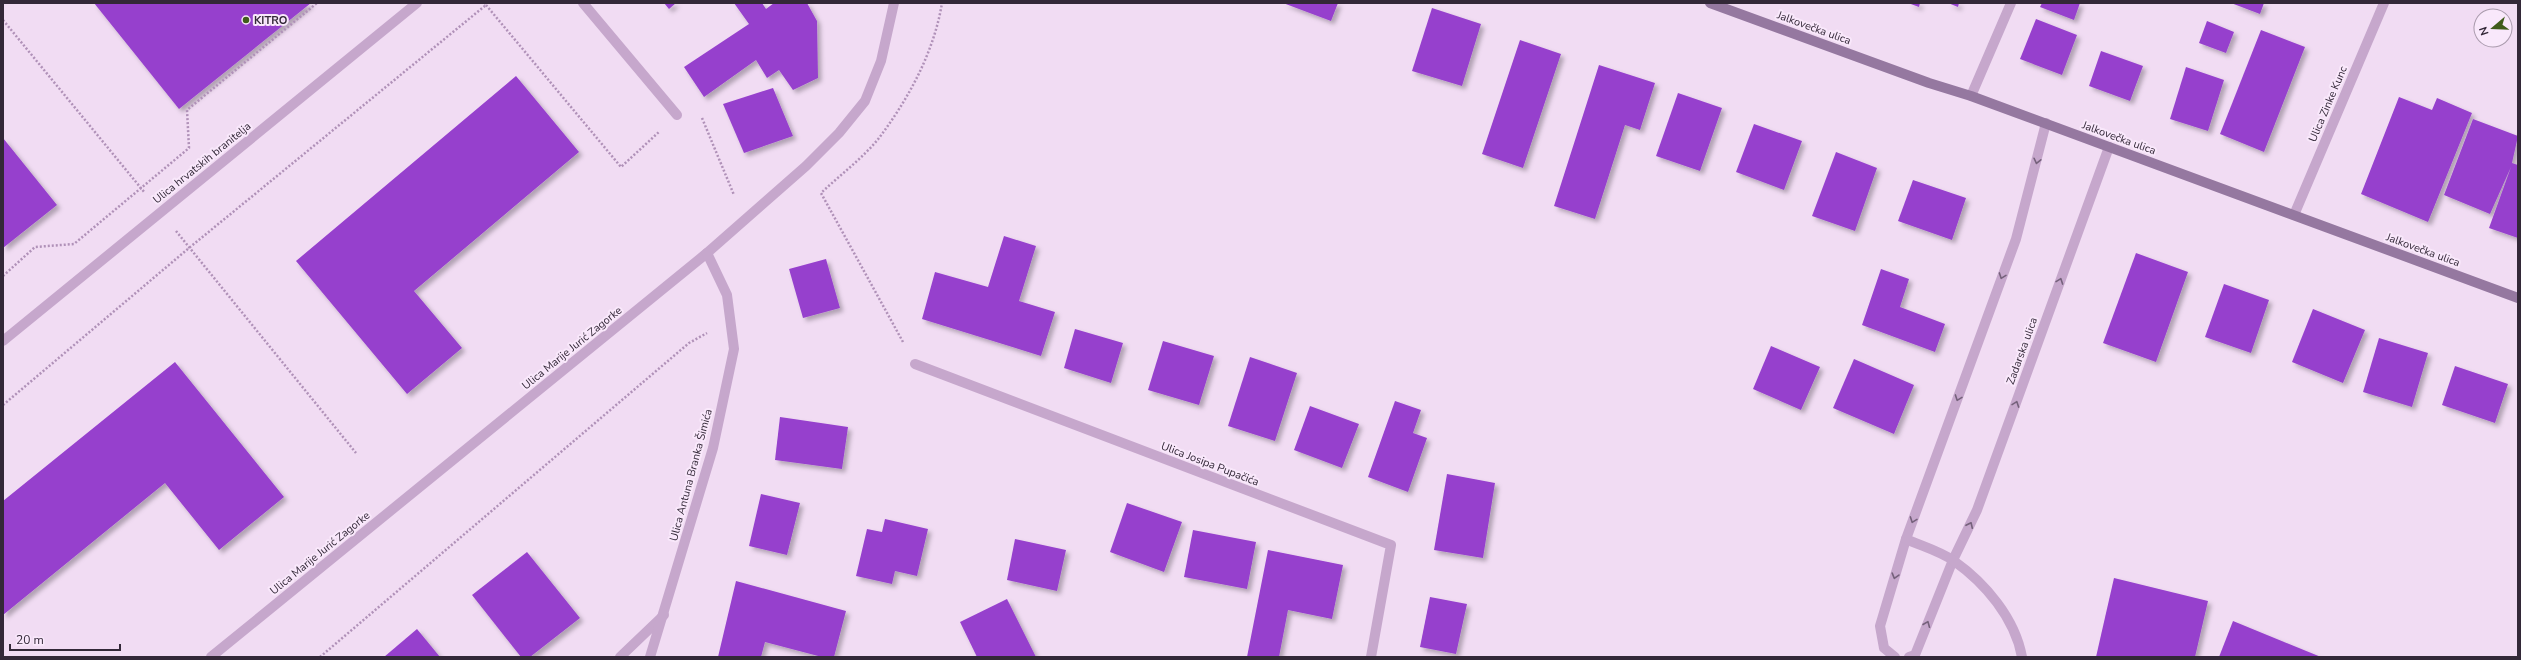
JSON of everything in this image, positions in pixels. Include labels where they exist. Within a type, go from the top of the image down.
[{"type":"main road","name":"Jalkovečka ulica","points":[[1710,3],[1929,83],[1971,96],[2046,123],[2518,298]]},
{"type":"street","name":"Ulica hrvatskih branitelja","points":[[3,341],[417,3]]},
{"type":"street","points":[[583,3],[677,115]]},
{"type":"street","name":"Ulica Marije Jurić Zagorke","points":[[890,3],[890,16]]},
{"type":"street","name":"Ulica Marije Jurić Zagorke","points":[[212,657],[707,254],[806,166],[839,133],[865,101],[881,61],[894,3]]},
{"type":"street","points":[[1971,96],[2010,3]]},
{"type":"street","name":"Ulica Zinke Kunc","points":[[2294,215],[2384,3]]},
{"type":"street","points":[[1895,657],[1884,648],[1880,626],[1906,539],[2016,239],[2046,123]]},
{"type":"street","name":"Zadarska ulica","points":[[1909,657],[1915,654],[1953,560],[1977,510],[2109,147]]},
{"type":"street","name":"Ulica Antuna Branka Šimića","points":[[650,657],[664,615],[713,448],[734,349],[732,321],[727,295],[707,254]]},
{"type":"street","name":"Ulica Josipa Pupačića","points":[[915,364],[1391,545],[1371,657]]},
{"type":"street","points":[[1906,539],[1953,560],[1980,584],[2007,616],[2022,657]]},
{"type":"street","points":[[620,657],[664,615]]},
{"type":"path","points":[[3,276],[35,247],[74,244],[189,148],[187,110],[316,3]]},
{"type":"path","points":[[915,364],[821,193],[878,138],[922,69],[939,24],[942,3]]},
{"type":"path","points":[[3,405],[189,248],[486,4],[621,167],[677,115],[704,118],[734,196]]},
{"type":"path","points":[[3,20],[356,453]]},
{"type":"path","points":[[320,657],[688,343],[732,321]]},
{"type":"building","points":[[94,3],[311,3],[179,109]]},
{"type":"building","points":[[664,3],[676,3],[669,9]]},
{"type":"building","points":[[734,3],[762,3],[766,9],[774,3],[807,3],[817,21],[818,78],[793,90],[779,70],[767,78],[756,60],[704,97],[684,67],[749,24]]},
{"type":"building","points":[[1283,3],[1338,3],[1331,21]]},
{"type":"building","points":[[1908,3],[1920,3],[1919,7]]},
{"type":"building","points":[[1948,3],[1959,3],[1958,7]]},
{"type":"building","points":[[2042,3],[2080,3],[2074,20],[2040,7]]},
{"type":"building","points":[[2231,3],[2264,3],[2260,14]]},
{"type":"building","points":[[1432,8],[1481,24],[1462,86],[1412,71]]},
{"type":"building","points":[[2036,19],[2077,35],[2062,75],[2020,59]]},
{"type":"building","points":[[2207,21],[2234,32],[2226,53],[2199,43]]},
{"type":"building","points":[[2261,30],[2305,47],[2264,152],[2220,134]]},
{"type":"building","points":[[1520,40],[1561,54],[1523,168],[1482,154]]},
{"type":"building","points":[[2101,51],[2143,66],[2130,101],[2089,86]]},
{"type":"building","points":[[1599,65],[1655,83],[1640,130],[1625,125],[1595,219],[1554,206]]},
{"type":"building","points":[[2186,67],[2224,80],[2208,131],[2170,119]]},
{"type":"building","points":[[516,76],[579,152],[414,291],[462,348],[407,394],[296,261]]},
{"type":"building","points":[[773,88],[793,136],[744,153],[723,104]]},
{"type":"building","points":[[1678,93],[1722,108],[1700,171],[1656,156]]},
{"type":"building","points":[[2399,97],[2432,110],[2437,98],[2472,113],[2428,222],[2361,194]]},
{"type":"building","points":[[2473,119],[2518,136],[2512,163],[2518,165],[2518,238],[2489,228],[2511,167],[2490,214],[2444,195]]},
{"type":"building","points":[[1754,124],[1802,141],[1784,190],[1736,172]]},
{"type":"building","points":[[3,138],[57,205],[3,248]]},
{"type":"building","points":[[1836,152],[1877,168],[1855,231],[1812,216]]},
{"type":"building","points":[[1913,180],[1966,198],[1952,240],[1898,221]]},
{"type":"building","points":[[1004,236],[1036,246],[1019,301],[1055,312],[1041,356],[922,319],[935,272],[988,287]]},
{"type":"building","points":[[2136,253],[2188,272],[2156,362],[2103,343]]},
{"type":"building","points":[[826,259],[840,308],[803,318],[789,269]]},
{"type":"building","points":[[1881,269],[1909,279],[1900,307],[1945,324],[1935,352],[1862,325]]},
{"type":"building","points":[[2224,284],[2269,300],[2251,353],[2205,337]]},
{"type":"building","points":[[2313,309],[2365,330],[2343,383],[2292,362]]},
{"type":"building","points":[[1075,329],[1123,343],[1111,383],[1064,368]]},
{"type":"building","points":[[2379,338],[2428,353],[2412,407],[2363,392]]},
{"type":"building","points":[[1163,341],[1214,356],[1199,405],[1148,390]]},
{"type":"building","points":[[1771,346],[1820,367],[1801,410],[1753,389]]},
{"type":"building","points":[[1250,357],[1297,373],[1275,441],[1228,426]]},
{"type":"building","points":[[1854,359],[1914,385],[1894,434],[1833,408]]},
{"type":"building","points":[[175,362],[284,497],[219,550],[165,483],[3,615],[3,501]]},
{"type":"building","points":[[2455,366],[2508,384],[2495,423],[2442,405]]},
{"type":"building","points":[[1395,401],[1421,410],[1413,433],[1427,438],[1408,492],[1368,477]]},
{"type":"building","points":[[1310,406],[1359,424],[1342,468],[1294,450]]},
{"type":"building","points":[[780,417],[848,427],[842,469],[775,460]]},
{"type":"building","points":[[1447,474],[1495,483],[1483,558],[1434,550]]},
{"type":"building","points":[[761,494],[800,503],[787,555],[749,546]]},
{"type":"building","points":[[1127,503],[1182,522],[1164,572],[1110,552]]},
{"type":"building","points":[[885,519],[928,529],[917,576],[895,571],[892,584],[856,576],[867,529],[882,532]]},
{"type":"building","points":[[1193,530],[1256,542],[1247,589],[1184,577]]},
{"type":"building","points":[[1015,539],[1066,550],[1057,591],[1007,580]]},
{"type":"building","points":[[1268,550],[1343,565],[1332,619],[1288,610],[1279,657],[1247,657]]},
{"type":"building","points":[[527,552],[580,618],[530,657],[521,657],[472,595]]},
{"type":"building","points":[[2114,578],[2208,601],[2195,657],[2096,657]]},
{"type":"building","points":[[736,581],[846,611],[834,657],[822,657],[765,642],[761,657],[718,657]]},
{"type":"building","points":[[1430,597],[1467,604],[1456,654],[1420,647]]},
{"type":"building","points":[[1007,599],[1036,657],[977,657],[960,622]]},
{"type":"building","points":[[2233,621],[2321,657],[2219,657]]},
{"type":"building","points":[[417,629],[440,657],[384,657]]},
{"type":"place","name":"KITRO","points":[[246,20]]}]
